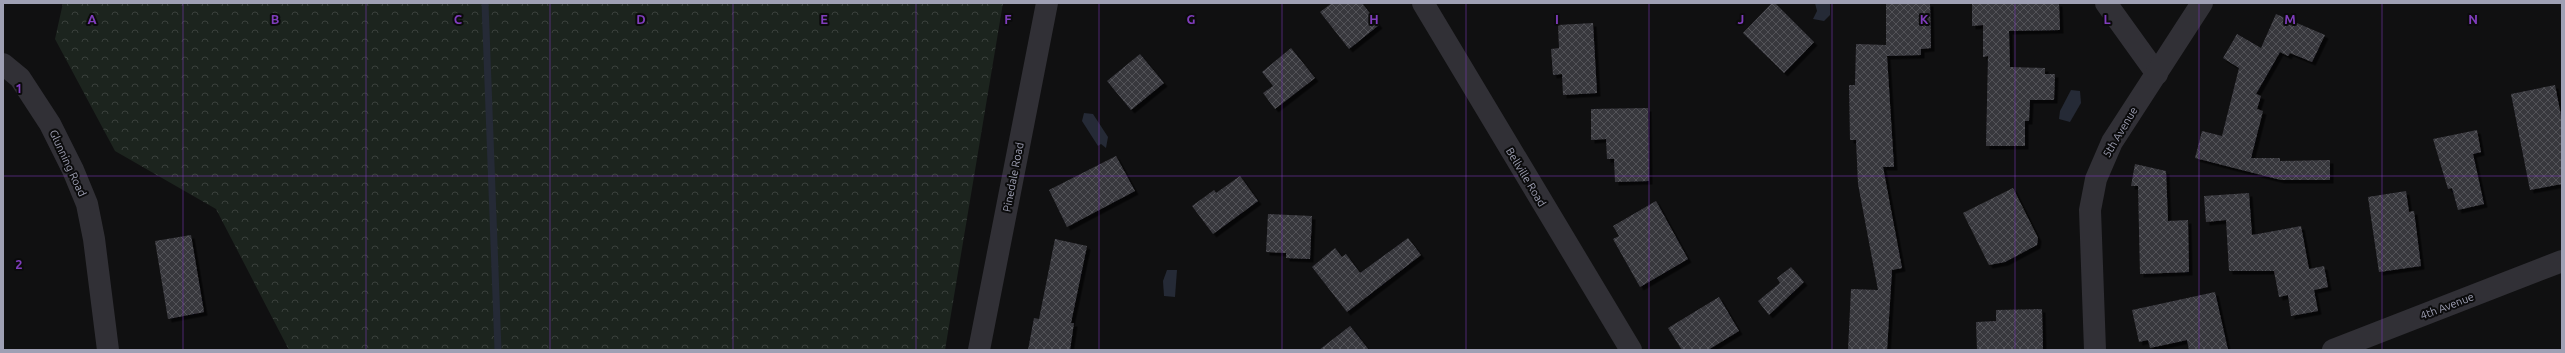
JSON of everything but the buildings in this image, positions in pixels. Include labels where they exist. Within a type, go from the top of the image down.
[{"type":"street","name":"Pinedale Road","points":[[978,350],[1047,3]]},
{"type":"street","name":"Bellville Road","points":[[1423,3],[1630,350]]},
{"type":"street","points":[[2106,3],[2157,74]]},
{"type":"street","name":"5th Avenue","points":[[2095,350],[2091,201],[2102,163],[2112,142],[2202,3]]},
{"type":"street","name":"Glunning Road","points":[[3,64],[20,78],[50,124],[73,170],[87,204],[94,239],[108,350]]},
{"type":"street","name":"4th Avenue","points":[[2333,350],[2562,261]]},
{"type":"green space","points":[[63,3],[1003,3],[945,350],[289,350],[216,209],[115,151],[55,39]]},
{"type":"water","points":[[1815,3],[1830,3],[1830,15],[1824,21],[1813,19],[1817,11]]},
{"type":"water","points":[[2071,90],[2080,91],[2081,103],[2070,122],[2059,119],[2060,111]]},
{"type":"water","points":[[1084,113],[1093,114],[1108,137],[1106,148],[1101,144],[1098,146],[1082,121]]},
{"type":"water","points":[[1167,270],[1177,270],[1175,297],[1164,296],[1163,281]]},
{"type":"waterway","points":[[485,3],[498,350]]}]
